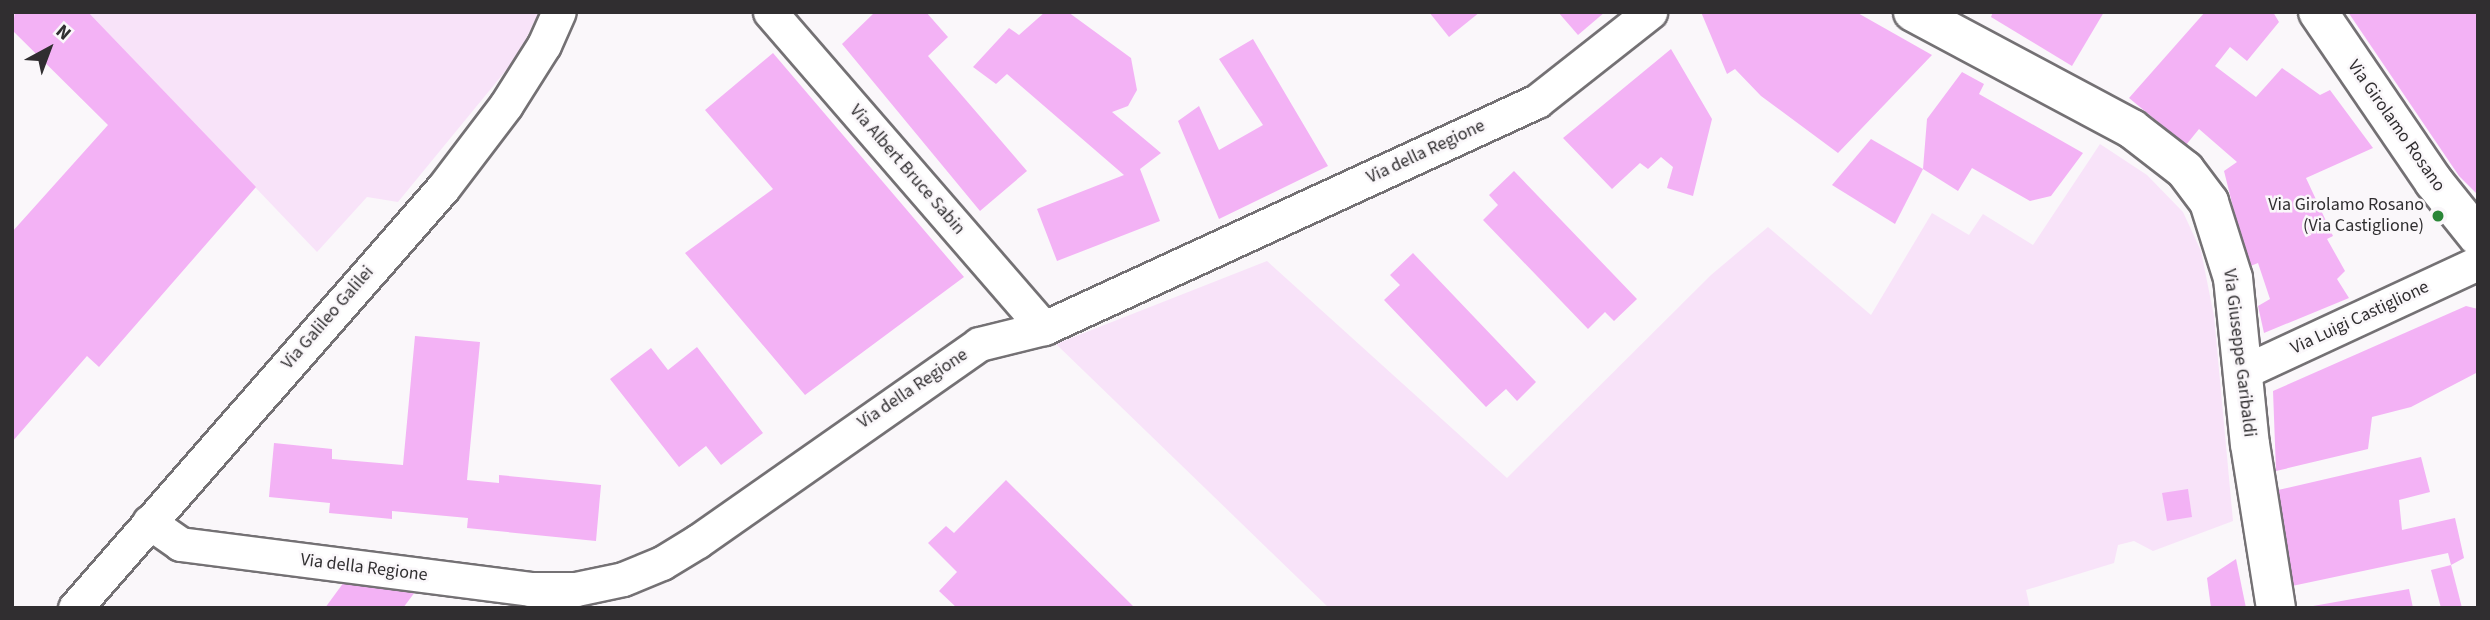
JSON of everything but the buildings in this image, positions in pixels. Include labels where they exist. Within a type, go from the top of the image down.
[{"type":"main road","name":"Via Giuseppe Garibaldi","points":[[1913,12],[2132,129],[2185,170],[2209,202],[2233,278],[2243,372],[2276,608]]},
{"type":"main road","name":"Via Girolamo Rosano","points":[[2318,12],[2434,182],[2478,237]]},
{"type":"street","name":"Via Galileo Galilei","points":[[75,608],[443,188],[506,105],[544,45],[559,12]]},
{"type":"street","name":"Via Albert Bruce Sabin","points":[[770,12],[1044,328]]},
{"type":"street","name":"Via della Regione","points":[[149,522],[180,544],[218,551],[530,589],[576,589],[662,563],[933,372],[979,344],[1044,328],[1537,101],[1650,12]]},
{"type":"street","name":"Via Luigi Castiglione","points":[[2243,372],[2478,263]]},
{"type":"shaded area","points":[[88,12],[539,12],[517,57],[398,202],[367,197],[317,252]]},
{"type":"shaded area","points":[[2100,144],[2147,175],[2183,212],[2201,251],[2214,316],[2233,521],[2153,551],[2134,541],[2118,545],[2114,563],[2026,590],[2030,608],[1329,608],[1056,344],[1267,261],[1507,478],[1711,275],[1768,227],[1871,315],[1932,213],[1969,235],[1983,214],[2033,245]]},
{"type":"place","name":"Via Girolamo Rosano (Via Castiglione)","points":[[2438,216]]}]
